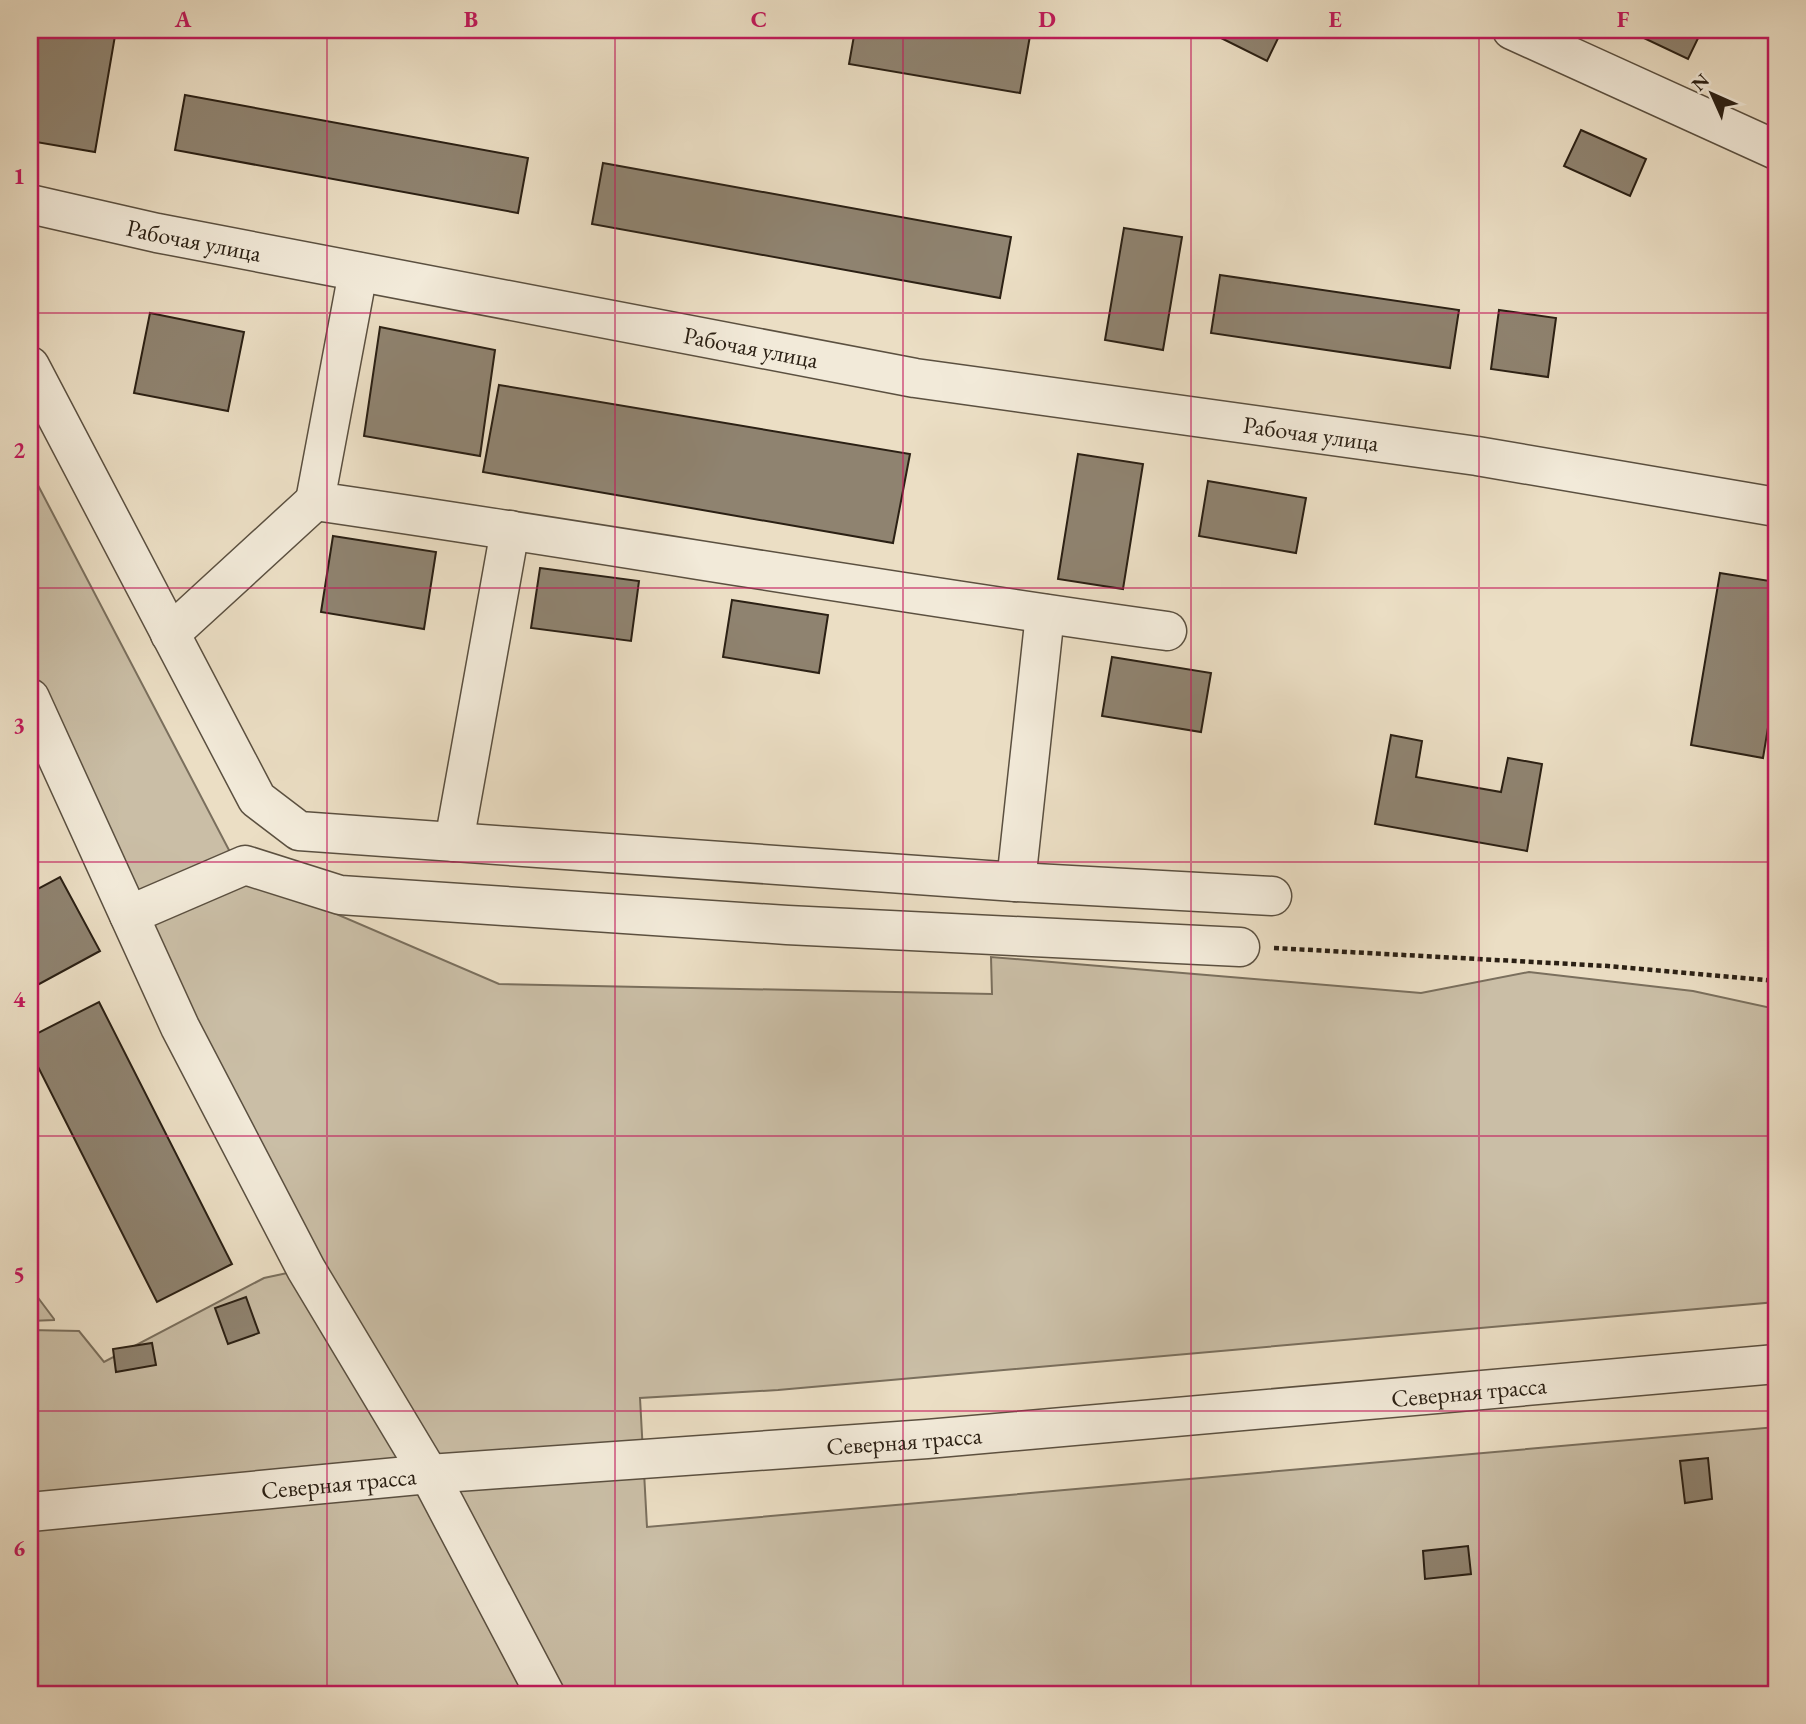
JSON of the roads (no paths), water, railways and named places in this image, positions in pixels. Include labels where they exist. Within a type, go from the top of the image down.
[{"type":"street","points":[[1512,30],[1776,150]]},
{"type":"street","name":"Рабочая улица","points":[[30,204],[158,233],[915,378],[1477,456],[1776,507]]},
{"type":"street","points":[[170,634],[315,501],[358,272]]},
{"type":"street","points":[[30,366],[257,799],[299,831],[1016,882],[1272,896]]},
{"type":"street","points":[[315,501],[1167,631]]},
{"type":"street","points":[[454,842],[510,530]]},
{"type":"street","points":[[1016,882],[1045,614]]},
{"type":"street","points":[[30,698],[180,1027],[306,1269],[429,1474],[545,1694]]},
{"type":"street","points":[[129,915],[244,865],[340,895],[787,925],[1240,947]]},
{"type":"street","name":"Северная трасса","points":[[30,1512],[429,1474],[927,1438],[1776,1364]]}]
